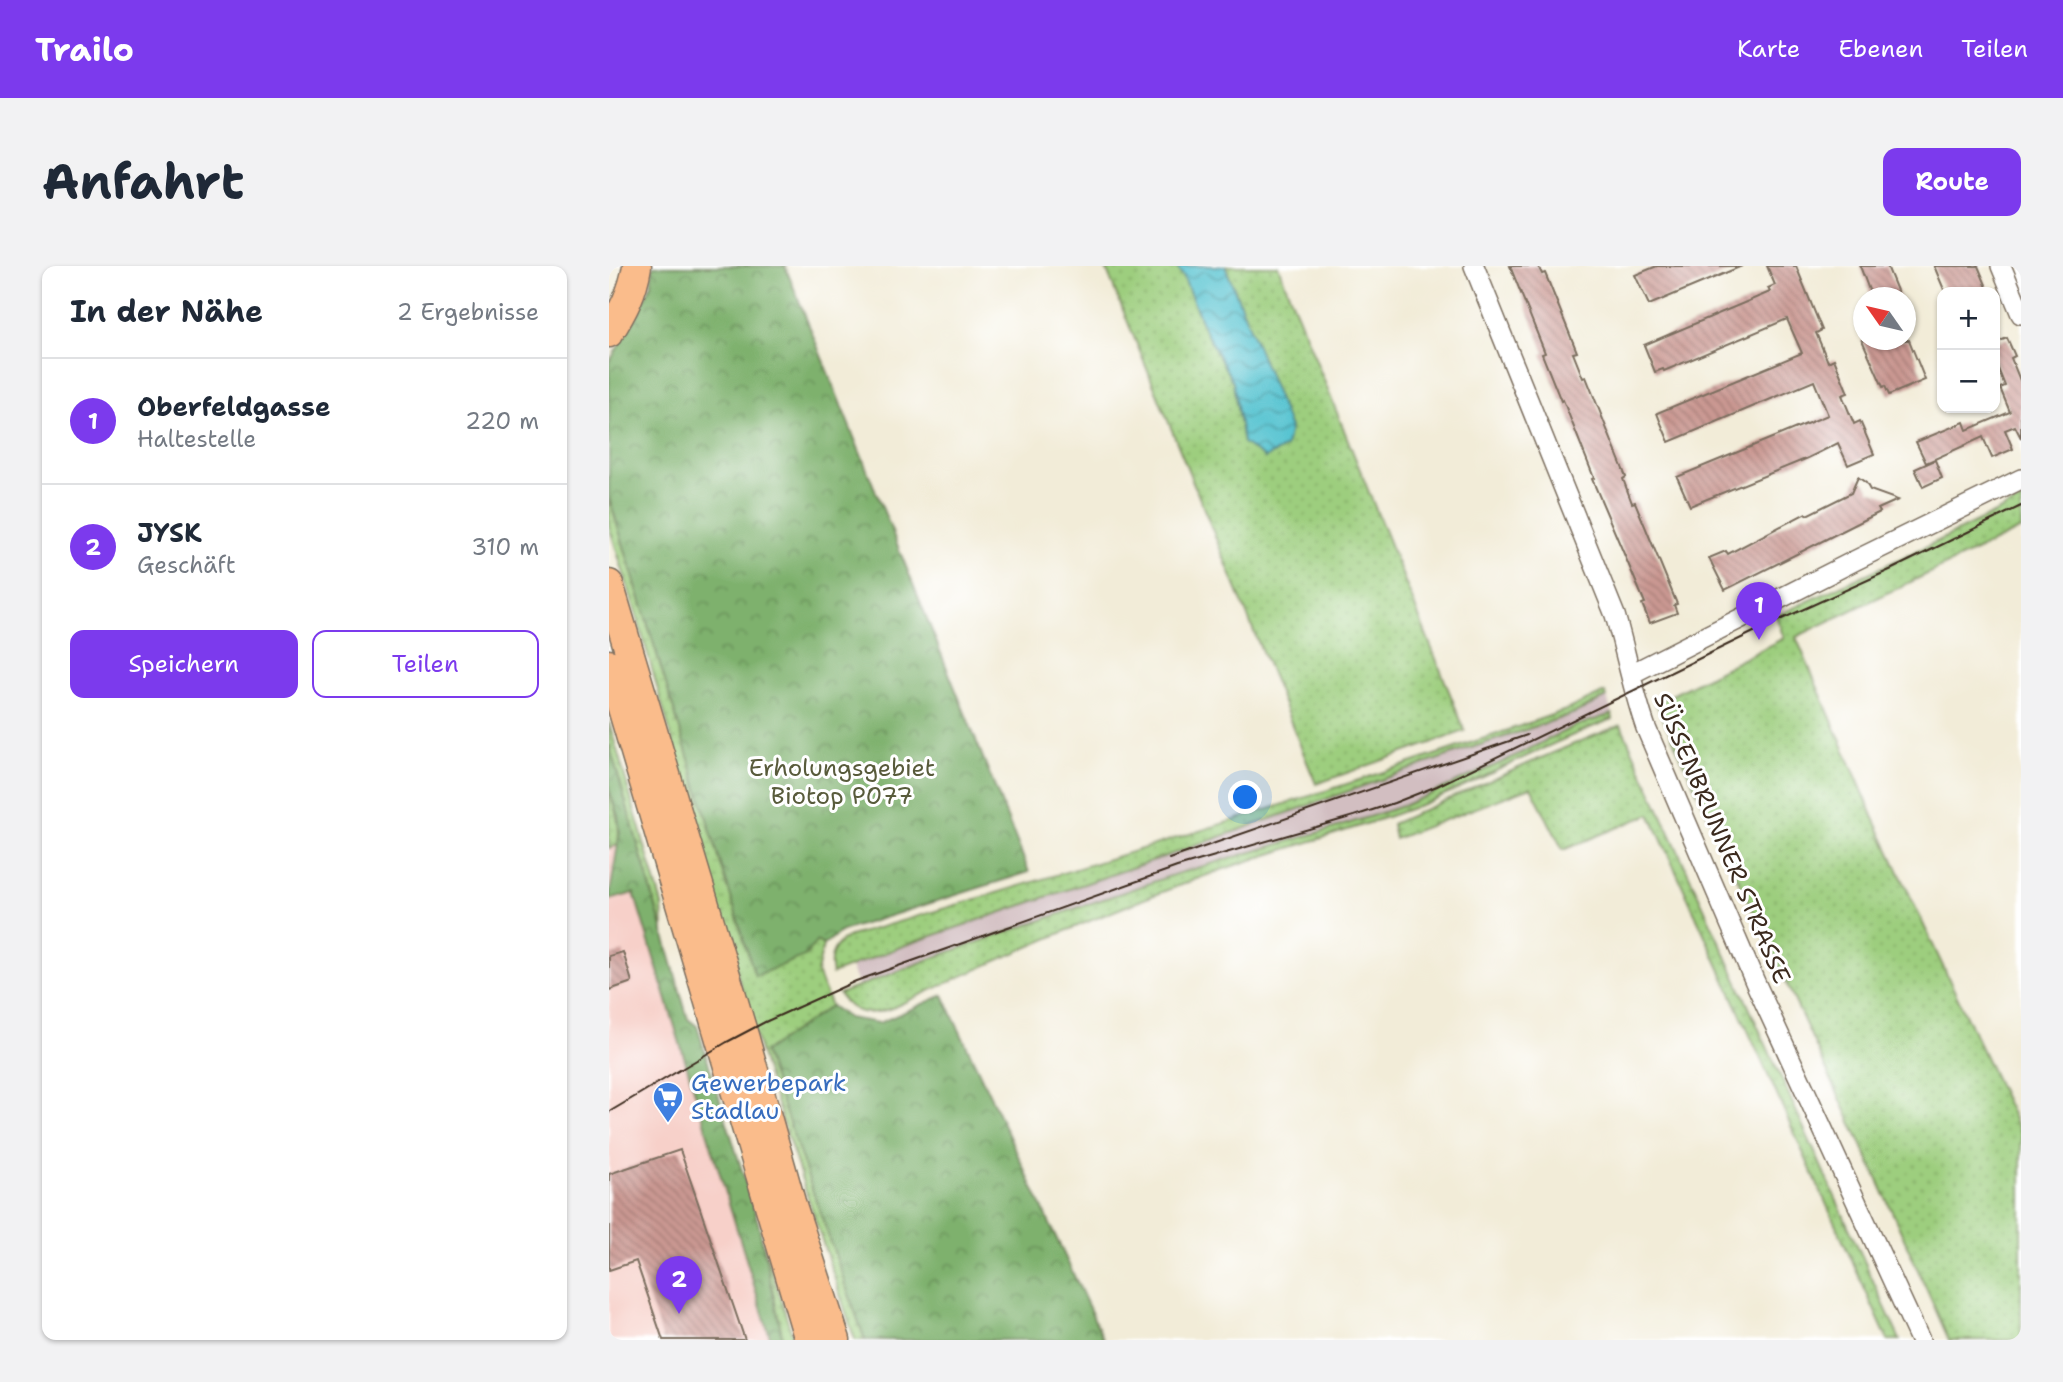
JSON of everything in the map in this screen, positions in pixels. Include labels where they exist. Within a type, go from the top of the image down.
[{"type":"highway","points":[[609,290],[619,280],[624,266]]},
{"type":"highway","points":[[609,333],[624,310],[634,286],[637,266]]},
{"type":"highway","points":[[609,584],[791,1202],[836,1340]]},
{"type":"highway","points":[[609,664],[809,1340]]},
{"type":"street","name":"SÜSSENBRUNNER STRASSE","points":[[1474,266],[1615,615],[1646,728],[1755,982],[1920,1340]]},
{"type":"street","points":[[2001,266],[2021,314]]},
{"type":"street","points":[[1631,674],[2021,479]]},
{"type":"shaded area","points":[[1607,697],[1612,714],[1573,727],[1505,761],[1405,805],[1176,874],[858,986],[850,967],[903,946],[1553,721]]},
{"type":"shaded area","name":"Gewerbepark Stadlau","points":[[609,778],[663,931],[688,1019],[697,1026],[758,1222],[783,1340],[609,1340]]},
{"type":"green space","name":"Erholungsgebiet Biotop P077","points":[[653,266],[785,266],[1029,872],[842,931],[823,945],[817,941],[805,956],[755,976],[609,497],[609,362],[638,314],[651,285]]},
{"type":"green space","points":[[1105,266],[1176,266],[1183,276],[1206,333],[1233,382],[1243,443],[1256,345],[1225,266],[1278,266],[1465,731],[1316,784]]},
{"type":"green space","points":[[609,497],[755,975],[817,941],[823,945],[817,973],[831,1006],[765,1053],[865,1340],[855,1340],[764,1065],[609,526]]},
{"type":"green space","points":[[2021,500],[2021,529],[1796,637],[1873,816],[2021,1134],[2021,1340],[1949,1340],[1878,1180],[1656,703],[1784,638],[1776,616]]},
{"type":"green space","points":[[1603,693],[1607,697],[1575,713],[903,946],[832,974],[833,952],[839,943],[850,936],[1299,800],[1566,710]]},
{"type":"green space","points":[[1612,714],[1613,719],[1425,803],[1182,884],[1057,935],[892,1008],[862,1012],[850,1007],[839,994],[935,957],[1176,874],[1405,805],[1505,761],[1573,727]]},
{"type":"green space","points":[[609,722],[662,905],[663,931],[609,744]]},
{"type":"green space","points":[[1621,725],[1900,1340],[1888,1340],[1886,1336],[1650,814],[1563,850],[1531,787],[1395,839],[1392,824]]},
{"type":"green space","points":[[609,744],[688,1019],[697,1026],[758,1222],[783,1340],[771,1340],[769,1334],[634,893],[609,900],[620,831],[609,789]]},
{"type":"green space","points":[[609,789],[617,817],[619,837],[618,845],[609,848]]},
{"type":"green space","points":[[943,995],[1104,1340],[865,1340],[764,1052],[831,1006],[848,1018],[879,1023]]},
{"type":"green space","points":[[762,1240],[794,1340],[783,1340]]},
{"type":"water","points":[[1176,266],[1225,266],[1290,428],[1286,447],[1265,458],[1243,443],[1233,382],[1206,333],[1183,276]]},
{"type":"building","points":[[1510,266],[1538,266],[1542,274],[1545,273],[1577,352],[1573,353],[1583,378],[1586,377],[1626,477],[1623,479],[1632,503],[1635,502],[1677,604],[1674,605],[1677,613],[1650,623],[1642,604],[1645,603],[1592,479],[1594,478],[1542,354],[1545,353]]},
{"type":"building","points":[[1657,266],[1742,266],[1649,305],[1635,275]]},
{"type":"building","points":[[1767,266],[1796,266],[1822,330],[1816,333],[1828,362],[1834,359],[1848,393],[1842,395],[1854,424],[1860,421],[1874,454],[1848,465],[1838,443],[1690,506],[1677,477],[1828,415],[1814,381],[1669,442],[1660,421],[1657,413],[1802,353],[1787,319],[1664,371],[1655,372],[1644,345],[1770,292],[1768,288],[1775,285]]},
{"type":"building","points":[[1860,266],[1887,266],[1896,287],[1868,287]]},
{"type":"building","points":[[1934,266],[1978,266],[1987,287],[1943,287]]},
{"type":"building","points":[[2007,338],[2015,356],[2011,358],[2021,383],[2021,438],[2015,426],[2005,430],[2013,449],[1992,458],[1983,437],[1926,463],[1916,442],[1964,422],[1967,430],[2010,412],[2000,388],[2005,386],[2000,374],[2000,341]]},
{"type":"building","points":[[1866,350],[1913,350],[1925,380],[1889,395],[1885,386],[1883,387]]},
{"type":"building","points":[[1935,460],[1942,478],[1923,487],[1915,469]]},
{"type":"building","points":[[1858,477],[1870,490],[1898,500],[1878,509],[1880,512],[1725,590],[1709,558],[1726,551],[1728,554],[1851,493]]},
{"type":"building","points":[[623,952],[632,982],[609,990],[609,956]]},
{"type":"building","points":[[680,1150],[745,1340],[663,1340],[636,1261],[609,1270],[609,1174]]},
{"type":"tram line","points":[[609,1112],[727,1042],[856,981],[1177,867],[1354,816],[1437,786],[2021,506]]},
{"type":"tram line","points":[[1169,859],[1527,735]]},
{"type":"place","name":"Oberfeldgasse","points":[[1759,640]]},
{"type":"place","name":"Gewerbepark Stadlau","points":[[668,1124]]},
{"type":"place","name":"JYSK","points":[[679,1314]]}]
